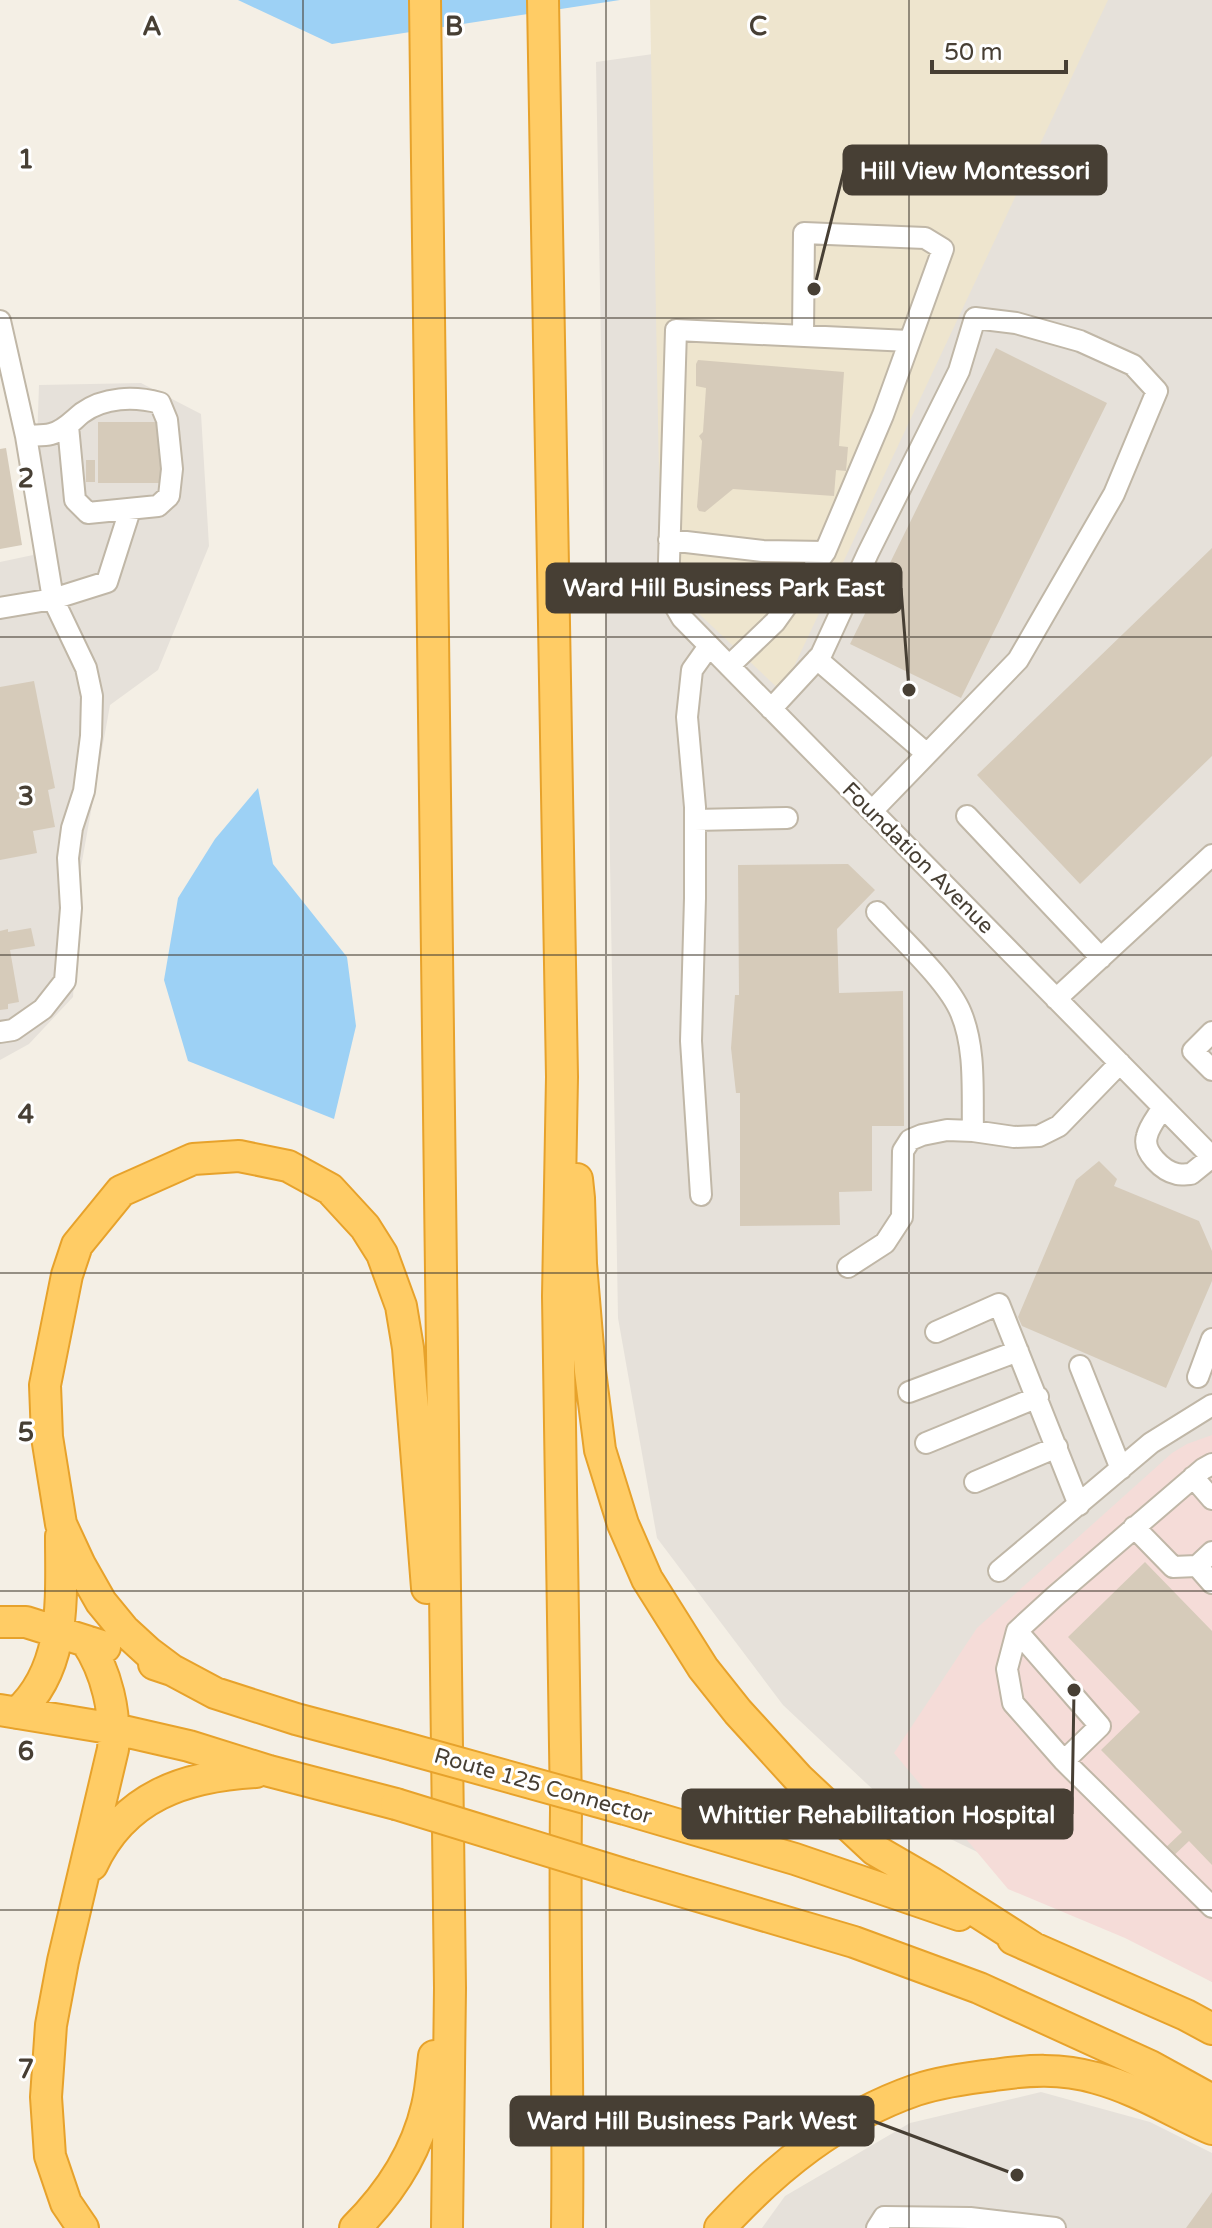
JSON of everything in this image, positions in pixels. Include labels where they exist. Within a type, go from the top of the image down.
[{"type":"highway","points":[[425,0],[450,1988],[447,2228]]},
{"type":"highway","points":[[543,0],[562,1077],[558,1296],[566,1810],[567,2228]]},
{"type":"highway","points":[[562,1077],[579,1198],[581,1264],[600,1450],[623,1524],[647,1579],[703,1668],[799,1779],[875,1850],[1032,1947]]},
{"type":"highway","points":[[8,1712],[35,1695],[44,1680],[58,1632],[61,1524],[47,1437],[45,1385],[67,1275],[77,1245],[121,1191],[193,1159],[239,1156],[288,1166],[330,1189],[365,1227],[382,1254],[401,1306],[408,1348],[430,1628],[436,1671],[447,1712]]},
{"type":"highway","points":[[61,1524],[101,1602],[124,1630],[172,1670]]},
{"type":"highway","name":"Route 125 Connector","points":[[0,1622],[26,1622],[172,1670],[215,1693],[296,1719],[625,1809],[795,1859],[912,1898],[968,1918],[1212,2029]]},
{"type":"highway","points":[[83,2228],[66,2203],[50,2156],[46,2097],[51,2025],[63,1961],[113,1749],[115,1729],[98,1658],[86,1641]]},
{"type":"highway","points":[[8,1712],[115,1729],[189,1746],[269,1771],[396,1804],[854,1942],[979,1988],[1150,2066],[1212,2100]]},
{"type":"highway","points":[[78,1896],[100,1848],[119,1824],[142,1804],[172,1787],[225,1774],[269,1771]]},
{"type":"highway","points":[[355,2228],[394,2182],[415,2144],[427,2105],[437,2032],[450,1988]]},
{"type":"highway","points":[[720,2228],[752,2193],[788,2161],[822,2137],[877,2106],[919,2089],[961,2080],[1058,2070],[1135,2091],[1212,2129]]},
{"type":"street","points":[[729,666],[775,622],[825,552],[883,415],[943,249],[925,238],[804,233],[803,335],[909,341]]},
{"type":"street","points":[[771,709],[821,655],[959,371],[975,318],[1016,323],[1080,341],[1133,365],[1157,391],[1114,494],[1018,660],[872,811]]},
{"type":"street","points":[[0,321],[7,391],[26,436],[53,599],[86,668],[92,696],[84,791],[72,828],[68,858],[71,908],[65,981],[43,1009],[13,1030],[0,1032]]},
{"type":"street","name":"Foundation Avenue","points":[[803,335],[676,330],[668,594],[682,618],[709,646],[1212,1157]]},
{"type":"street","points":[[26,436],[53,434],[98,404],[118,400],[160,403],[169,432],[172,469],[169,496],[158,506],[88,513],[75,500],[68,426]]},
{"type":"street","points":[[0,608],[53,599],[107,582],[130,510]]},
{"type":"street","points":[[669,540],[763,551],[825,552]]},
{"type":"street","points":[[701,1195],[691,1041],[695,820],[687,717],[692,670],[709,646]]},
{"type":"street","points":[[817,659],[927,754]]},
{"type":"street","points":[[967,816],[1101,958]]},
{"type":"street","points":[[695,820],[787,818]]},
{"type":"street","points":[[1056,999],[1212,855]]},
{"type":"street","points":[[877,912],[950,992],[962,1014],[971,1052],[973,1131]]},
{"type":"street","points":[[1212,1032],[1193,1051],[1212,1070]]},
{"type":"street","points":[[848,1267],[885,1243],[902,1217],[903,1151],[910,1140],[947,1130],[1014,1137],[1039,1136],[1059,1126],[1120,1063]]},
{"type":"street","points":[[1163,1107],[1147,1135],[1148,1152],[1179,1175],[1191,1174],[1212,1157]]},
{"type":"street","points":[[936,1332],[999,1304],[1079,1505]]},
{"type":"street","points":[[1198,1377],[1212,1339]]},
{"type":"street","points":[[909,1392],[1018,1351]]},
{"type":"street","points":[[1080,1366],[1121,1469]]},
{"type":"street","points":[[926,1443],[1038,1397]]},
{"type":"street","points":[[999,1571],[1151,1443],[1212,1405]]},
{"type":"street","points":[[975,1482],[1057,1447]]},
{"type":"street","points":[[1212,1464],[1134,1527],[1017,1631],[1007,1669],[1013,1703],[1064,1761],[1212,1907]]},
{"type":"street","points":[[1193,1477],[1212,1499]]},
{"type":"street","points":[[1134,1527],[1173,1567],[1204,1559],[1212,1583]]},
{"type":"street","points":[[1017,1631],[1100,1726],[1064,1761]]},
{"type":"street","points":[[877,2228],[884,2217],[970,2218],[1055,2228]]},
{"type":"shaded area","points":[[650,0],[1108,0],[782,692],[661,578]]},
{"type":"shaded area","points":[[1039,0],[1212,0],[1212,1982],[1072,1898],[899,1814],[783,1705],[657,1538],[618,1318],[596,62]]},
{"type":"shaded area","points":[[141,383],[201,414],[209,546],[158,670],[110,705],[81,867],[73,997],[29,1044],[0,1060],[0,562],[33,555],[39,385]]},
{"type":"shaded area","points":[[1212,1435],[1212,1982],[1125,1938],[1008,1889],[894,1753],[977,1628],[1172,1453]]},
{"type":"shaded area","points":[[1041,2092],[1150,2122],[1212,2153],[1212,2228],[762,2228],[785,2196],[910,2123]]},
{"type":"water","points":[[238,0],[620,0],[332,44]]},
{"type":"water","points":[[258,788],[273,864],[347,957],[356,1026],[334,1119],[188,1061],[164,980],[178,898],[215,839]]},
{"type":"building","points":[[996,348],[1107,403],[961,698],[850,644]]},
{"type":"building","points":[[698,360],[844,372],[839,446],[848,447],[846,471],[836,470],[834,496],[733,489],[705,512],[699,511],[702,441],[699,436],[703,432],[706,388],[696,386]]},
{"type":"building","points":[[98,422],[161,422],[161,483],[98,483]]},
{"type":"building","points":[[6,448],[22,545],[0,549],[0,449]]},
{"type":"building","points":[[86,460],[95,460],[95,482],[86,482]]},
{"type":"building","points":[[1212,548],[1212,756],[1080,884],[977,775]]},
{"type":"building","points":[[34,681],[55,788],[48,790],[55,827],[33,831],[37,853],[0,860],[0,687]]},
{"type":"building","points":[[848,864],[875,890],[837,929],[839,993],[903,991],[904,1126],[872,1126],[872,1191],[839,1192],[840,1225],[740,1226],[740,1093],[736,1093],[731,1048],[735,995],[739,995],[738,865]]},
{"type":"building","points":[[31,928],[35,946],[10,950],[19,1002],[8,1004],[8,1009],[0,1010],[0,931]]},
{"type":"building","points":[[1099,1161],[1117,1179],[1114,1186],[1199,1221],[1212,1251],[1212,1281],[1166,1388],[1022,1326],[1018,1317],[1076,1180]]},
{"type":"building","points":[[1145,1562],[1212,1631],[1212,1865],[1189,1841],[1168,1861],[1161,1852],[1182,1832],[1101,1750],[1140,1712],[1068,1637]]},
{"type":"building","points":[[1212,2192],[1212,2228],[1186,2228]]},
{"type":"place","name":"Hill View Montessori","points":[[814,289]]},
{"type":"place","name":"Ward Hill Business Park East","points":[[909,690]]},
{"type":"place","name":"Whittier Rehabilitation Hospital","points":[[1074,1690]]},
{"type":"place","name":"Ward Hill Business Park West","points":[[1017,2175]]}]
